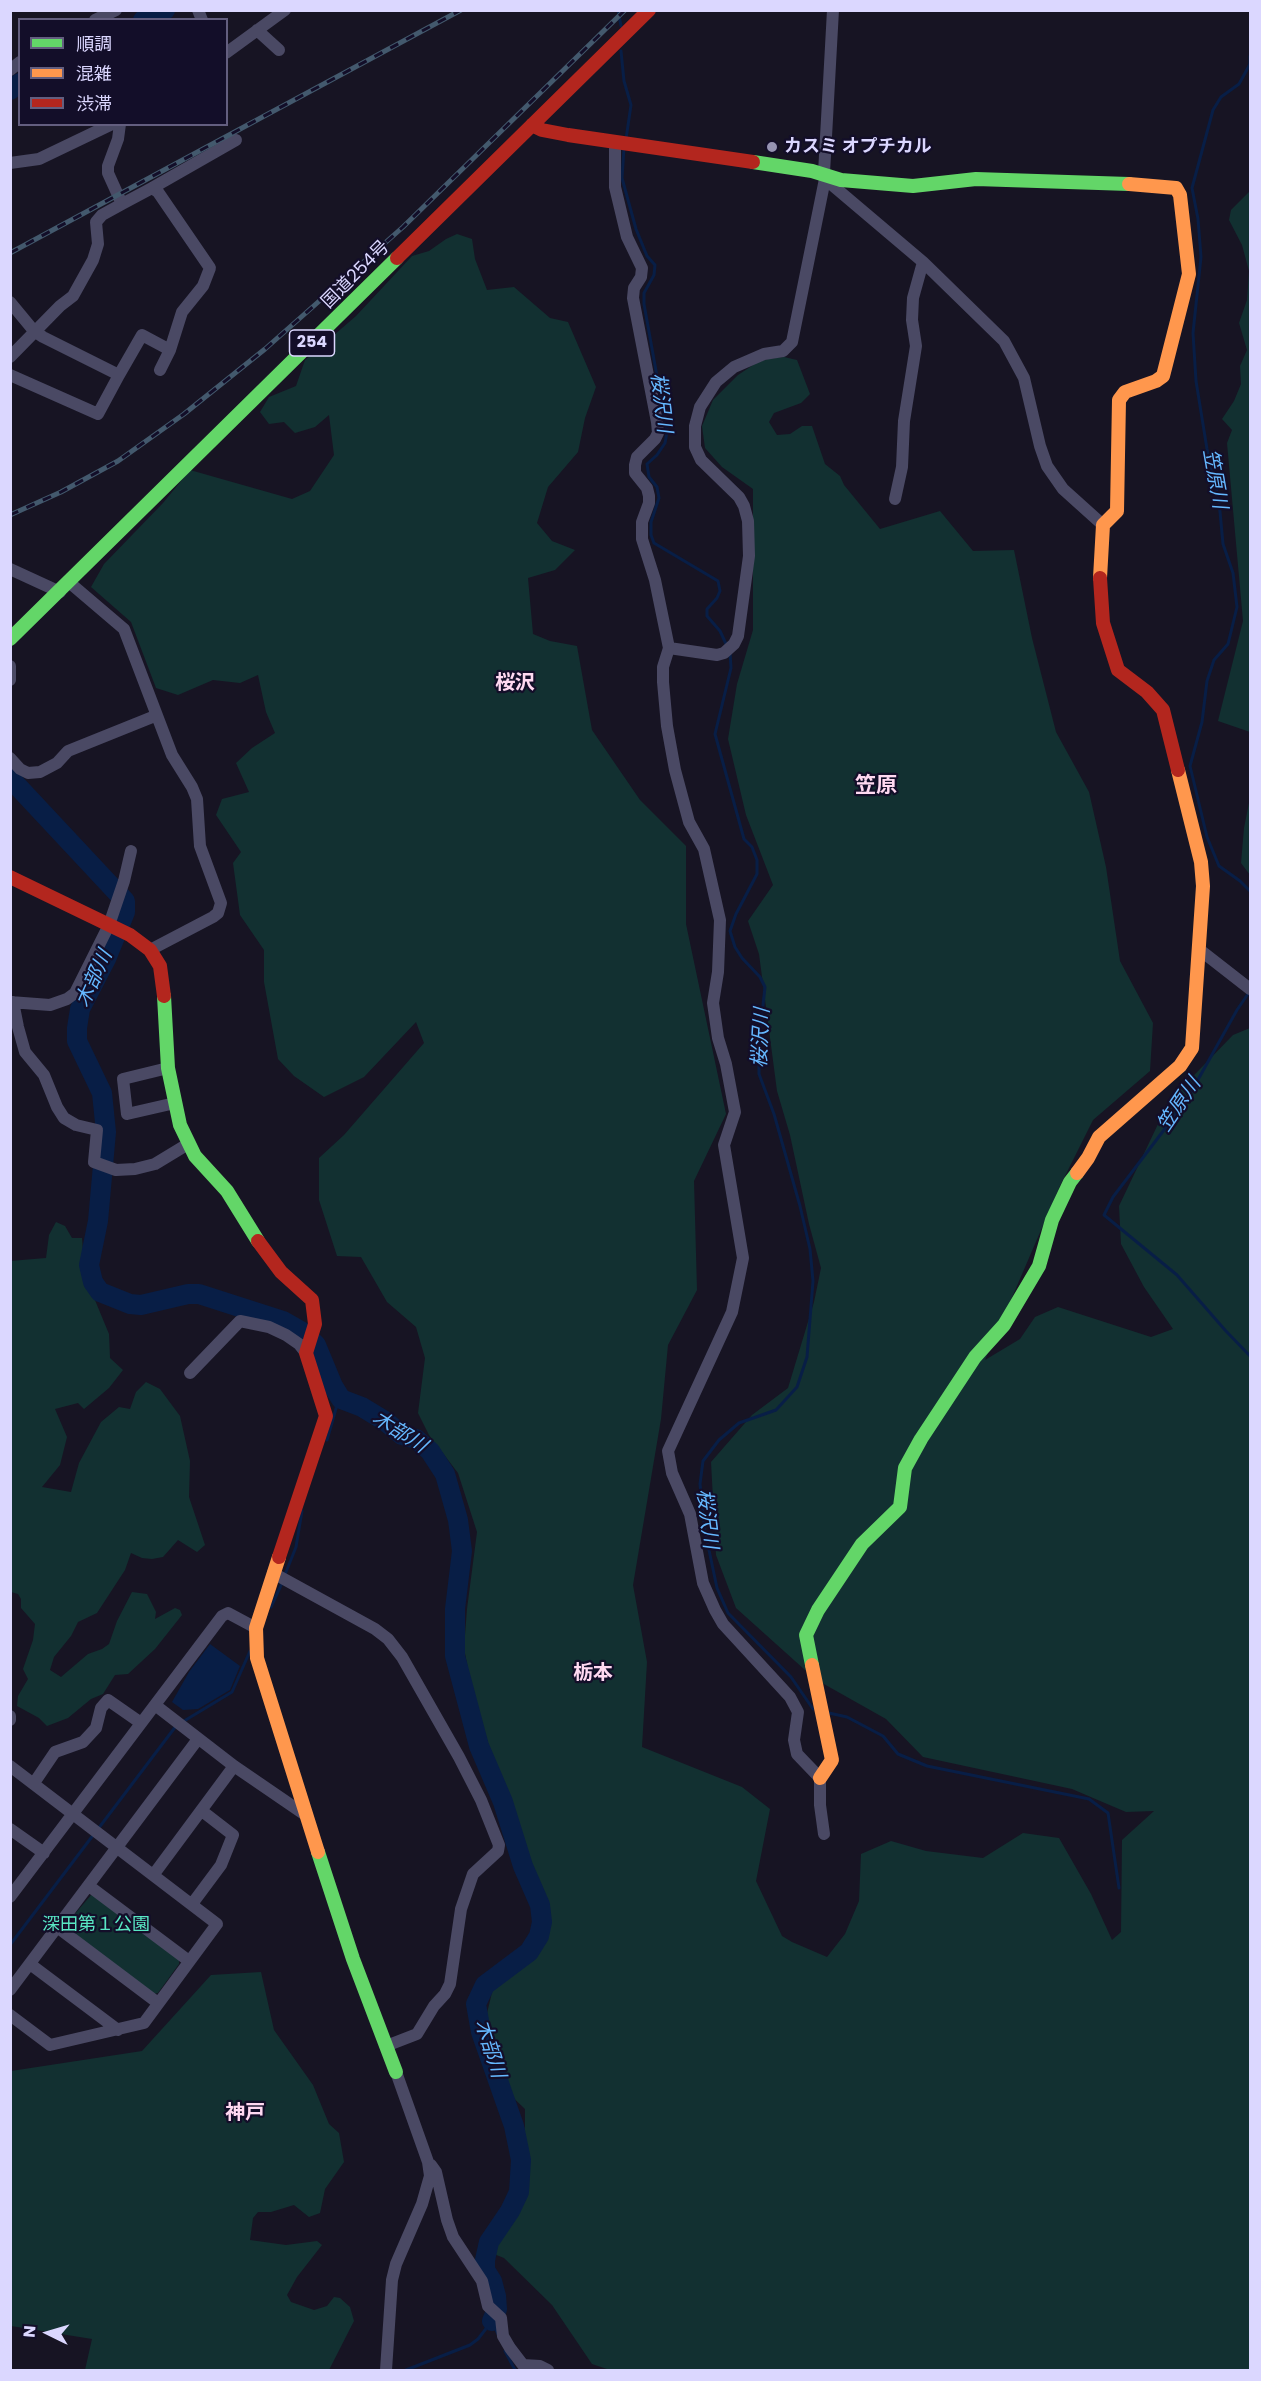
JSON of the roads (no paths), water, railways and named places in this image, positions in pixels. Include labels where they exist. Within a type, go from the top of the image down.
[{"type":"main road","name":"国道254号","points":[[10,639],[649,10]]},
{"type":"main road","points":[[532,125],[542,130],[841,180],[913,186],[976,179],[1096,182],[1176,188],[1180,195],[1189,274],[1163,376],[1156,381],[1125,392],[1119,400],[1117,511],[1103,525],[1099,590],[1103,623],[1118,670],[1147,692],[1163,710],[1203,874],[1200,950],[1192,1048],[1180,1066],[1099,1137],[1088,1158],[1070,1182],[1052,1220],[1039,1266],[1004,1325],[975,1358],[921,1439],[905,1468],[900,1507],[862,1544],[818,1610],[806,1635],[832,1760],[820,1778]]},
{"type":"main road","points":[[10,877],[130,935],[150,950],[160,966],[163,978],[168,1068],[180,1125],[188,1144],[195,1156],[227,1191],[262,1248],[281,1272],[312,1300],[315,1324],[306,1353],[326,1416],[273,1573],[256,1628],[255,1641],[257,1658],[353,1959],[396,2072]]},
{"type":"street","points":[[99,18],[116,10]]},
{"type":"street","points":[[228,52],[285,10]]},
{"type":"street","points":[[669,648],[717,655],[724,653],[734,644],[738,636],[749,556],[748,521],[739,497],[701,460],[695,447],[695,426],[700,407],[716,382],[734,367],[764,354],[783,351],[792,342],[824,176],[833,10]]},
{"type":"street","points":[[257,30],[279,50]]},
{"type":"street","points":[[10,163],[39,159],[107,126]]},
{"type":"street","points":[[120,126],[108,173],[122,204]]},
{"type":"street","points":[[10,357],[60,306],[74,297],[93,260],[98,244],[96,222],[102,215],[236,140]]},
{"type":"street","points":[[621,143],[614,172],[627,237],[642,268],[641,278],[634,288],[633,298],[658,433],[655,440],[637,457],[635,465],[635,473],[647,488],[649,496],[641,529],[642,539],[655,580],[669,648],[663,667],[663,682],[670,745],[688,822],[704,849],[720,920],[718,972],[713,1003],[718,1038],[726,1064],[735,1112],[724,1146],[743,1258],[732,1312],[668,1451],[672,1473],[690,1514],[703,1583],[715,1610],[723,1624],[790,1697],[798,1712],[794,1740],[797,1754],[820,1778],[820,1805],[824,1834]]},
{"type":"street","points":[[824,176],[923,262],[1004,341],[1024,378],[1047,466],[1062,489],[1103,525]]},
{"type":"street","points":[[152,188],[158,192],[210,268],[203,285],[183,312],[170,350],[160,370]]},
{"type":"street","points":[[895,499],[902,467],[904,420],[916,346],[912,320],[913,298],[923,262]]},
{"type":"street","points":[[10,302],[34,331],[119,375]]},
{"type":"street","points":[[10,375],[98,414],[142,335],[170,350]]},
{"type":"street","points":[[10,569],[65,587],[124,629],[155,716],[172,755],[197,799],[200,846],[221,903],[218,914],[150,950]]},
{"type":"street","points":[[10,666],[10,680]]},
{"type":"street","points":[[10,758],[20,769],[40,772],[57,763],[68,751],[155,716]]},
{"type":"street","points":[[132,851],[109,925],[80,984],[68,999],[50,1005],[12,1002],[25,1052],[44,1075],[64,1118],[76,1125],[97,1130],[94,1162],[116,1170],[135,1169],[155,1164],[188,1144]]},
{"type":"street","points":[[1200,950],[1251,989]]},
{"type":"street","points":[[168,1068],[123,1079],[127,1114],[175,1103]]},
{"type":"street","points":[[190,1373],[240,1321],[261,1325],[286,1335],[299,1344],[306,1353]]},
{"type":"street","points":[[273,1573],[375,1629],[395,1648],[459,1757],[481,1800],[499,1845],[498,1851],[473,1874],[461,1909],[450,1984],[445,1994],[434,2006],[417,2034],[386,2046]]},
{"type":"street","points":[[11,1894],[222,1616],[228,1613],[256,1628]]},
{"type":"street","points":[[34,1783],[55,1752],[83,1743],[96,1728],[101,1708],[108,1700],[141,1724]]},
{"type":"street","points":[[155,1706],[234,1766],[307,1816]]},
{"type":"street","points":[[10,1990],[198,1738]]},
{"type":"street","points":[[10,1766],[217,1923],[144,2023],[51,2045],[10,2014]]},
{"type":"street","points":[[154,1874],[234,1766]]},
{"type":"street","points":[[192,1904],[221,1865],[233,1834],[202,1811]]},
{"type":"street","points":[[10,1829],[44,1852]]},
{"type":"street","points":[[89,1886],[189,1961]]},
{"type":"street","points":[[57,1927],[158,2002]]},
{"type":"street","points":[[30,1964],[118,2030]]},
{"type":"street","points":[[386,2370],[392,2280],[396,2264],[428,2187],[430,2176],[428,2162],[396,2072]]},
{"type":"street","points":[[428,2162],[436,2172],[453,2237],[482,2281],[488,2306],[501,2318],[504,2336],[510,2348],[523,2366],[540,2366],[548,2370]]},
{"type":"water","points":[[210,1644],[240,1666],[230,1690],[198,1709],[183,1710],[172,1702],[189,1672]]},
{"type":"waterway","points":[[147,18],[165,10]]},
{"type":"waterway","name":"桜沢川","points":[[618,10],[621,26]]},
{"type":"waterway","name":"桜沢川","points":[[621,51],[624,81],[631,105],[626,139]]},
{"type":"waterway","name":"笠原川","points":[[1250,56],[1250,64],[1239,84],[1221,97],[1213,110],[1192,188],[1198,219],[1201,257],[1193,333],[1196,381],[1207,449],[1219,501],[1223,544],[1233,573],[1237,607],[1228,644],[1214,660],[1207,681],[1202,722],[1190,766],[1207,837],[1219,866],[1250,891]]},
{"type":"waterway","points":[[10,90],[18,84]]},
{"type":"waterway","name":"桜沢川","points":[[624,148],[622,178],[636,229],[647,256],[655,265],[654,275],[644,293],[644,304],[667,432],[665,443],[647,464],[649,477],[657,487],[659,498],[651,522],[651,535],[654,543],[718,581],[720,591],[707,609],[707,616],[720,631],[727,646]]},
{"type":"waterway","name":"桜沢川","points":[[730,652],[731,668],[715,734],[744,839],[752,847],[757,860],[757,874],[736,914],[730,931],[735,947],[760,977],[765,987],[759,1041],[759,1074],[774,1114],[800,1206],[810,1249],[813,1281],[807,1357],[797,1387],[776,1410],[739,1423],[719,1440],[703,1461],[700,1484],[705,1531],[717,1588],[728,1613],[791,1677],[813,1709]]},
{"type":"waterway","name":"木部川","points":[[10,778],[125,901],[125,912],[106,959],[80,1009],[77,1028],[77,1041],[102,1093],[106,1132],[98,1221],[89,1265],[93,1282],[100,1292],[130,1304],[141,1305],[188,1294],[199,1294],[283,1321],[304,1333],[316,1345],[341,1399],[362,1407],[402,1435],[416,1439],[430,1451],[445,1474],[458,1520],[462,1551],[455,1609],[455,1656],[479,1746],[503,1802],[523,1866],[540,1905],[542,1922],[539,1936],[529,1952],[485,1985],[476,2004],[481,2032],[514,2126],[521,2160],[519,2192],[510,2211],[489,2242],[485,2260],[485,2270],[492,2281],[496,2296],[497,2309],[492,2321]]},
{"type":"waterway","name":"笠原川","points":[[1250,991],[1186,1101],[1113,1197],[1104,1215],[1177,1275],[1250,1356]]},
{"type":"waterway","points":[[327,1440],[337,1405],[341,1399]]},
{"type":"waterway","points":[[284,1577],[296,1547],[302,1511]]},
{"type":"waterway","points":[[271,1607],[282,1583]]},
{"type":"waterway","points":[[184,1721],[232,1692],[250,1651]]},
{"type":"waterway","name":"桜沢川","points":[[829,1713],[847,1717],[883,1736],[898,1754],[927,1766],[1089,1799],[1108,1813],[1119,1888]]},
{"type":"waterway","points":[[98,1829],[176,1726]]},
{"type":"waterway","points":[[10,1945],[94,1834]]},
{"type":"waterway","points":[[406,2370],[470,2345],[478,2339],[492,2321],[498,2334]]},
{"type":"waterway","points":[[505,2351],[515,2370]]},
{"type":"railway","points":[[10,253],[461,10]]},
{"type":"railway","points":[[10,515],[61,492],[118,461],[184,414],[265,349],[403,227],[625,10]]},
{"type":"place","name":"カスミ オプチカル","points":[[772,147]]},
{"type":"district","name":"桜沢","points":[[515,684]]},
{"type":"district","name":"笠原","points":[[876,787]]},
{"type":"district","name":"栃本","points":[[593,1674]]},
{"type":"district","name":"神戸","points":[[245,2114]]},
{"type":"park label","name":"深田第１公園","points":[[96,1925]]}]
